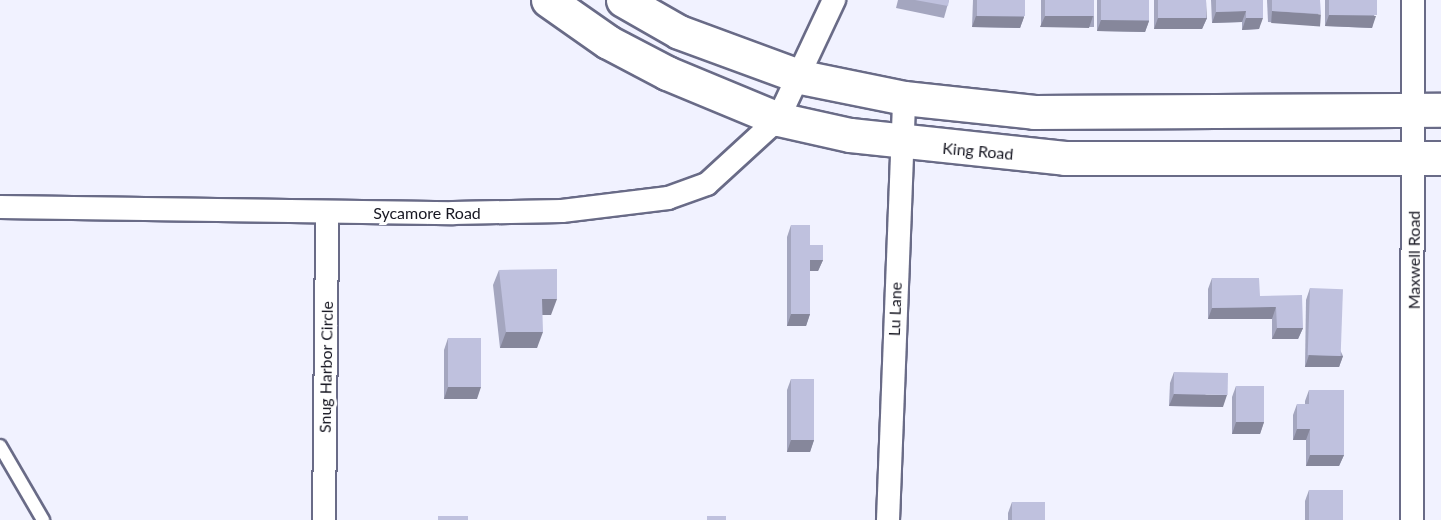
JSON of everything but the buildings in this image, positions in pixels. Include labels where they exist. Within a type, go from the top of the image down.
[{"type":"street","name":"King Road","points":[[548,0],[608,42],[667,73],[778,119],[900,144],[1065,158],[1428,158]]},
{"type":"street","points":[[624,0],[679,32],[801,77],[904,98],[1034,112],[1427,110]]},
{"type":"street","name":"Sycamore Road","points":[[0,207],[327,213],[562,211],[668,198],[707,184],[778,119],[801,77],[834,0]]},
{"type":"street","name":"Maxwell Road","points":[[1412,520],[1428,158],[1427,110],[1413,0]]},
{"type":"street","name":"Lu Lane","points":[[888,520],[900,144],[904,98]]},
{"type":"street","name":"Snug Harbor Circle","points":[[324,520],[327,213]]},
{"type":"lane","points":[[0,446],[43,520]]}]
